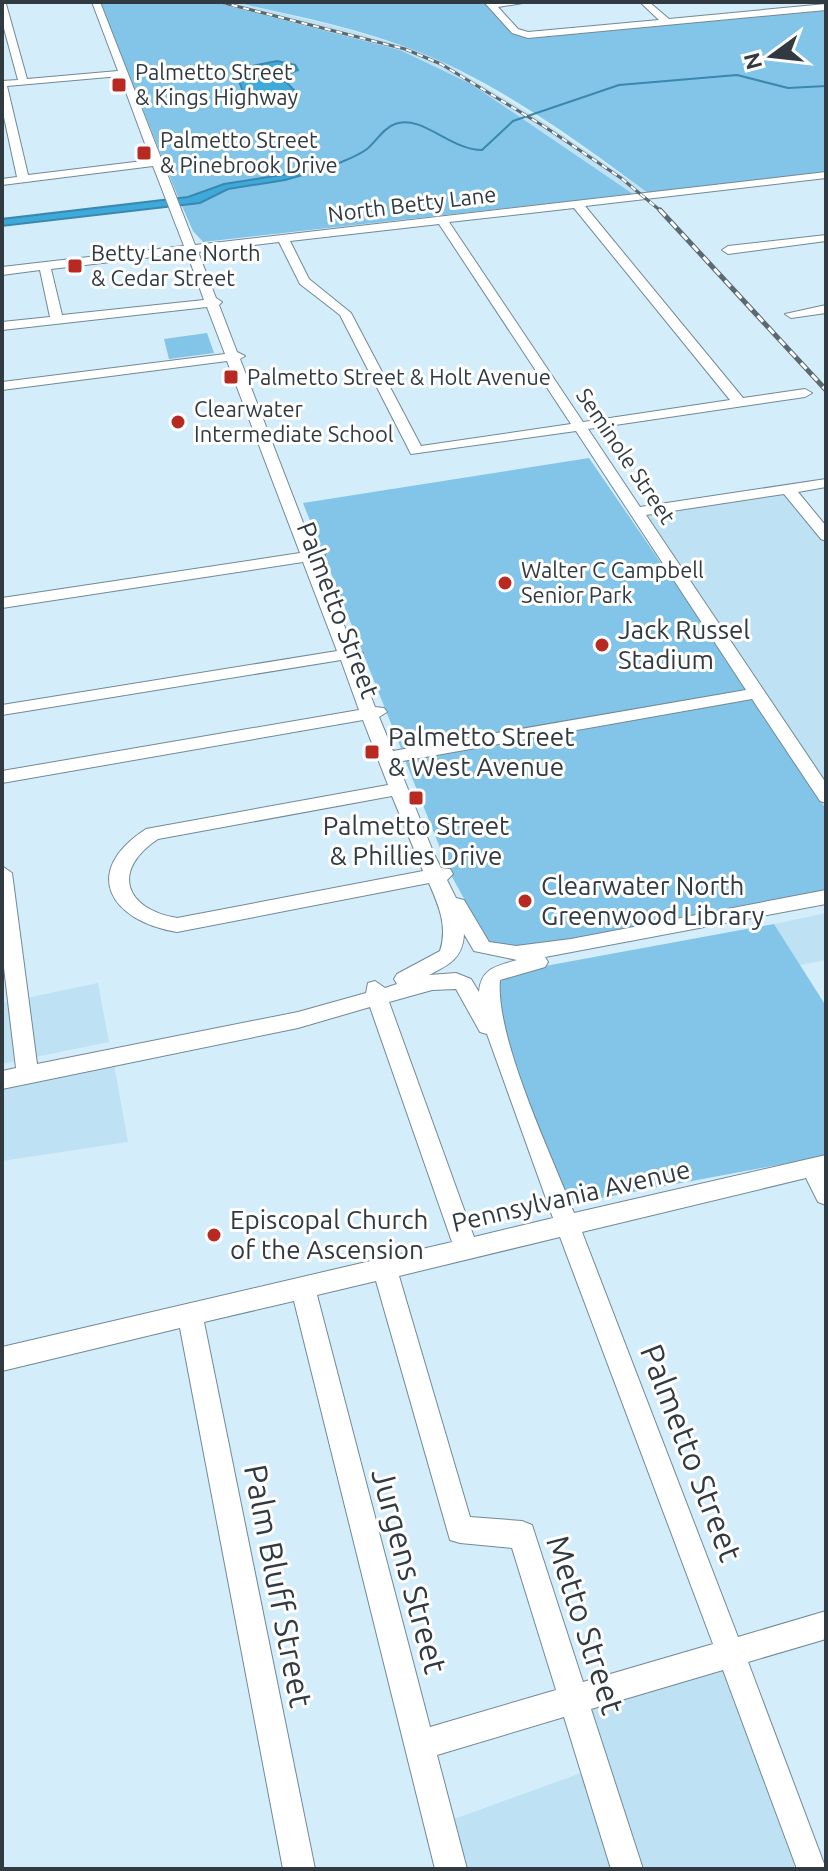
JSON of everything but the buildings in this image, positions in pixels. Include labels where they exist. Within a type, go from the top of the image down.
[{"type":"street","name":"Palmetto Street","points":[[96,2],[438,875],[455,929],[448,955]]},
{"type":"street","points":[[490,4],[525,2]]},
{"type":"street","points":[[644,2],[667,22]]},
{"type":"street","points":[[2,4],[23,82]]},
{"type":"street","points":[[490,4],[515,31],[522,34],[826,7]]},
{"type":"street","points":[[23,178],[2,85],[122,73]]},
{"type":"street","points":[[2,182],[157,162]]},
{"type":"street","name":"North Betty Lane","points":[[2,271],[826,175]]},
{"type":"street","points":[[577,204],[740,403]]},
{"type":"street","name":"Seminole Street","points":[[442,220],[826,797]]},
{"type":"street","points":[[728,250],[826,238]]},
{"type":"street","points":[[283,239],[304,281],[345,313],[416,451],[805,393]]},
{"type":"street","points":[[45,267],[57,320]]},
{"type":"street","points":[[2,326],[213,302]]},
{"type":"street","points":[[791,314],[826,309]]},
{"type":"street","points":[[2,386],[235,357]]},
{"type":"street","points":[[636,512],[826,483]]},
{"type":"street","points":[[788,489],[826,536]]},
{"type":"street","points":[[2,603],[314,555]]},
{"type":"street","points":[[2,710],[352,653]]},
{"type":"street","points":[[391,758],[757,693]]},
{"type":"street","points":[[2,777],[374,712]]},
{"type":"street","name":"Palmetto Street","points":[[391,758],[398,789],[438,875],[485,948]]},
{"type":"street","points":[[398,789],[153,834],[136,843],[123,858],[120,878],[123,897],[137,915],[163,924],[177,925],[438,875]]},
{"type":"street","points":[[2,873],[27,1070]]},
{"type":"street","points":[[377,994],[425,970],[464,945],[526,952],[598,942],[826,897]]},
{"type":"street","points":[[2,1070],[27,1070],[298,1020],[377,994],[432,982],[493,977],[515,966],[826,907]]},
{"type":"street","points":[[485,948],[498,961],[493,977]]},
{"type":"street","points":[[448,955],[446,970],[460,982]]},
{"type":"street","name":"Palmetto Street","points":[[493,977],[488,1001],[505,1062],[813,1869]]},
{"type":"street","name":"Palmetto Street","points":[[460,982],[505,1062]]},
{"type":"street","points":[[377,994],[406,1089],[425,1130],[466,1249]]},
{"type":"street","points":[[2,1080],[27,1070]]},
{"type":"street","points":[[819,1166],[826,1195]]},
{"type":"street","name":"Pennsylvania Avenue","points":[[2,1359],[819,1166]]},
{"type":"street","name":"Metto Street","points":[[385,1269],[460,1530],[522,1535],[627,1869]]},
{"type":"street","name":"Jurgens Street","points":[[303,1289],[451,1869]]},
{"type":"street","name":"Palm Bluff Street","points":[[190,1316],[299,1869]]},
{"type":"street","points":[[419,1745],[826,1625]]},
{"type":"shaded area","points":[[100,2],[213,2],[400,50],[471,84],[633,194],[203,242],[193,231],[178,197]]},
{"type":"shaded area","points":[[213,2],[234,2],[339,27],[407,47],[445,63],[542,121],[648,193],[633,194],[464,82],[400,50]]},
{"type":"shaded area","points":[[234,2],[484,2],[517,34],[826,8],[826,172],[648,193],[532,111],[438,60],[364,33]]},
{"type":"shaded area","points":[[277,61],[295,65],[298,70],[288,74],[280,70],[264,70],[263,78],[286,82],[295,91],[294,97],[284,101],[247,102],[239,81],[242,68]]},
{"type":"shaded area","points":[[327,168],[285,180],[228,189],[200,203],[2,226],[2,219],[188,197],[224,184]]},
{"type":"shaded area","points":[[207,333],[214,353],[169,359],[164,339]]},
{"type":"shaded area","name":"Walter C Campbell Senior Park","points":[[589,458],[748,690],[402,751],[303,503]]},
{"type":"shaded area","points":[[785,493],[826,544],[826,785],[644,514]]},
{"type":"shaded area","points":[[753,698],[826,809],[826,892],[601,938],[555,944],[516,945],[487,941],[450,873],[405,760]]},
{"type":"shaded area","points":[[826,913],[826,960],[800,965],[774,924]]},
{"type":"shaded area","points":[[774,924],[826,1006],[826,1156],[569,1204],[514,1065],[505,1036],[498,983],[518,971]]},
{"type":"shaded area","points":[[98,983],[109,1042],[35,1057],[27,998]]},
{"type":"shaded area","points":[[9,1001],[17,1061],[2,1064],[2,1003]]},
{"type":"shaded area","points":[[114,1064],[128,1142],[2,1161],[2,1087]]},
{"type":"shaded area","points":[[724,1667],[800,1869],[640,1869],[587,1707]]},
{"type":"shaded area","points":[[562,1714],[613,1869],[464,1869],[451,1820],[581,1773]]},
{"type":"waterway","points":[[327,168],[362,152],[387,129],[405,122],[426,128],[459,145],[482,150],[513,121],[619,85],[737,75],[788,88],[826,86]]},
{"type":"railway","points":[[220,2],[405,49],[441,64],[545,127],[621,178],[661,211]]},
{"type":"railway","points":[[661,211],[826,390]]},
{"type":"place","name":"Palmetto Street & Kings Highway","points":[[119,85]]},
{"type":"place","name":"Palmetto Street & Pinebrook Drive","points":[[144,153]]},
{"type":"place","name":"Betty Lane North & Cedar Street","points":[[75,266]]},
{"type":"place","name":"Palmetto Street & Holt Avenue","points":[[231,377]]},
{"type":"place","name":"Clearwater Intermediate School","points":[[178,422]]},
{"type":"place","name":"Walter C Campbell Senior Park","points":[[505,583]]},
{"type":"place","name":"Jack Russel Stadium","points":[[602,645]]},
{"type":"place","name":"Palmetto Street & West Avenue","points":[[372,752]]},
{"type":"place","name":"Palmetto Street & Phillies Drive","points":[[416,798]]},
{"type":"place","name":"Clearwater North Greenwood Library","points":[[525,901]]},
{"type":"place","name":"Episcopal Church of the Ascension","points":[[214,1235]]}]
